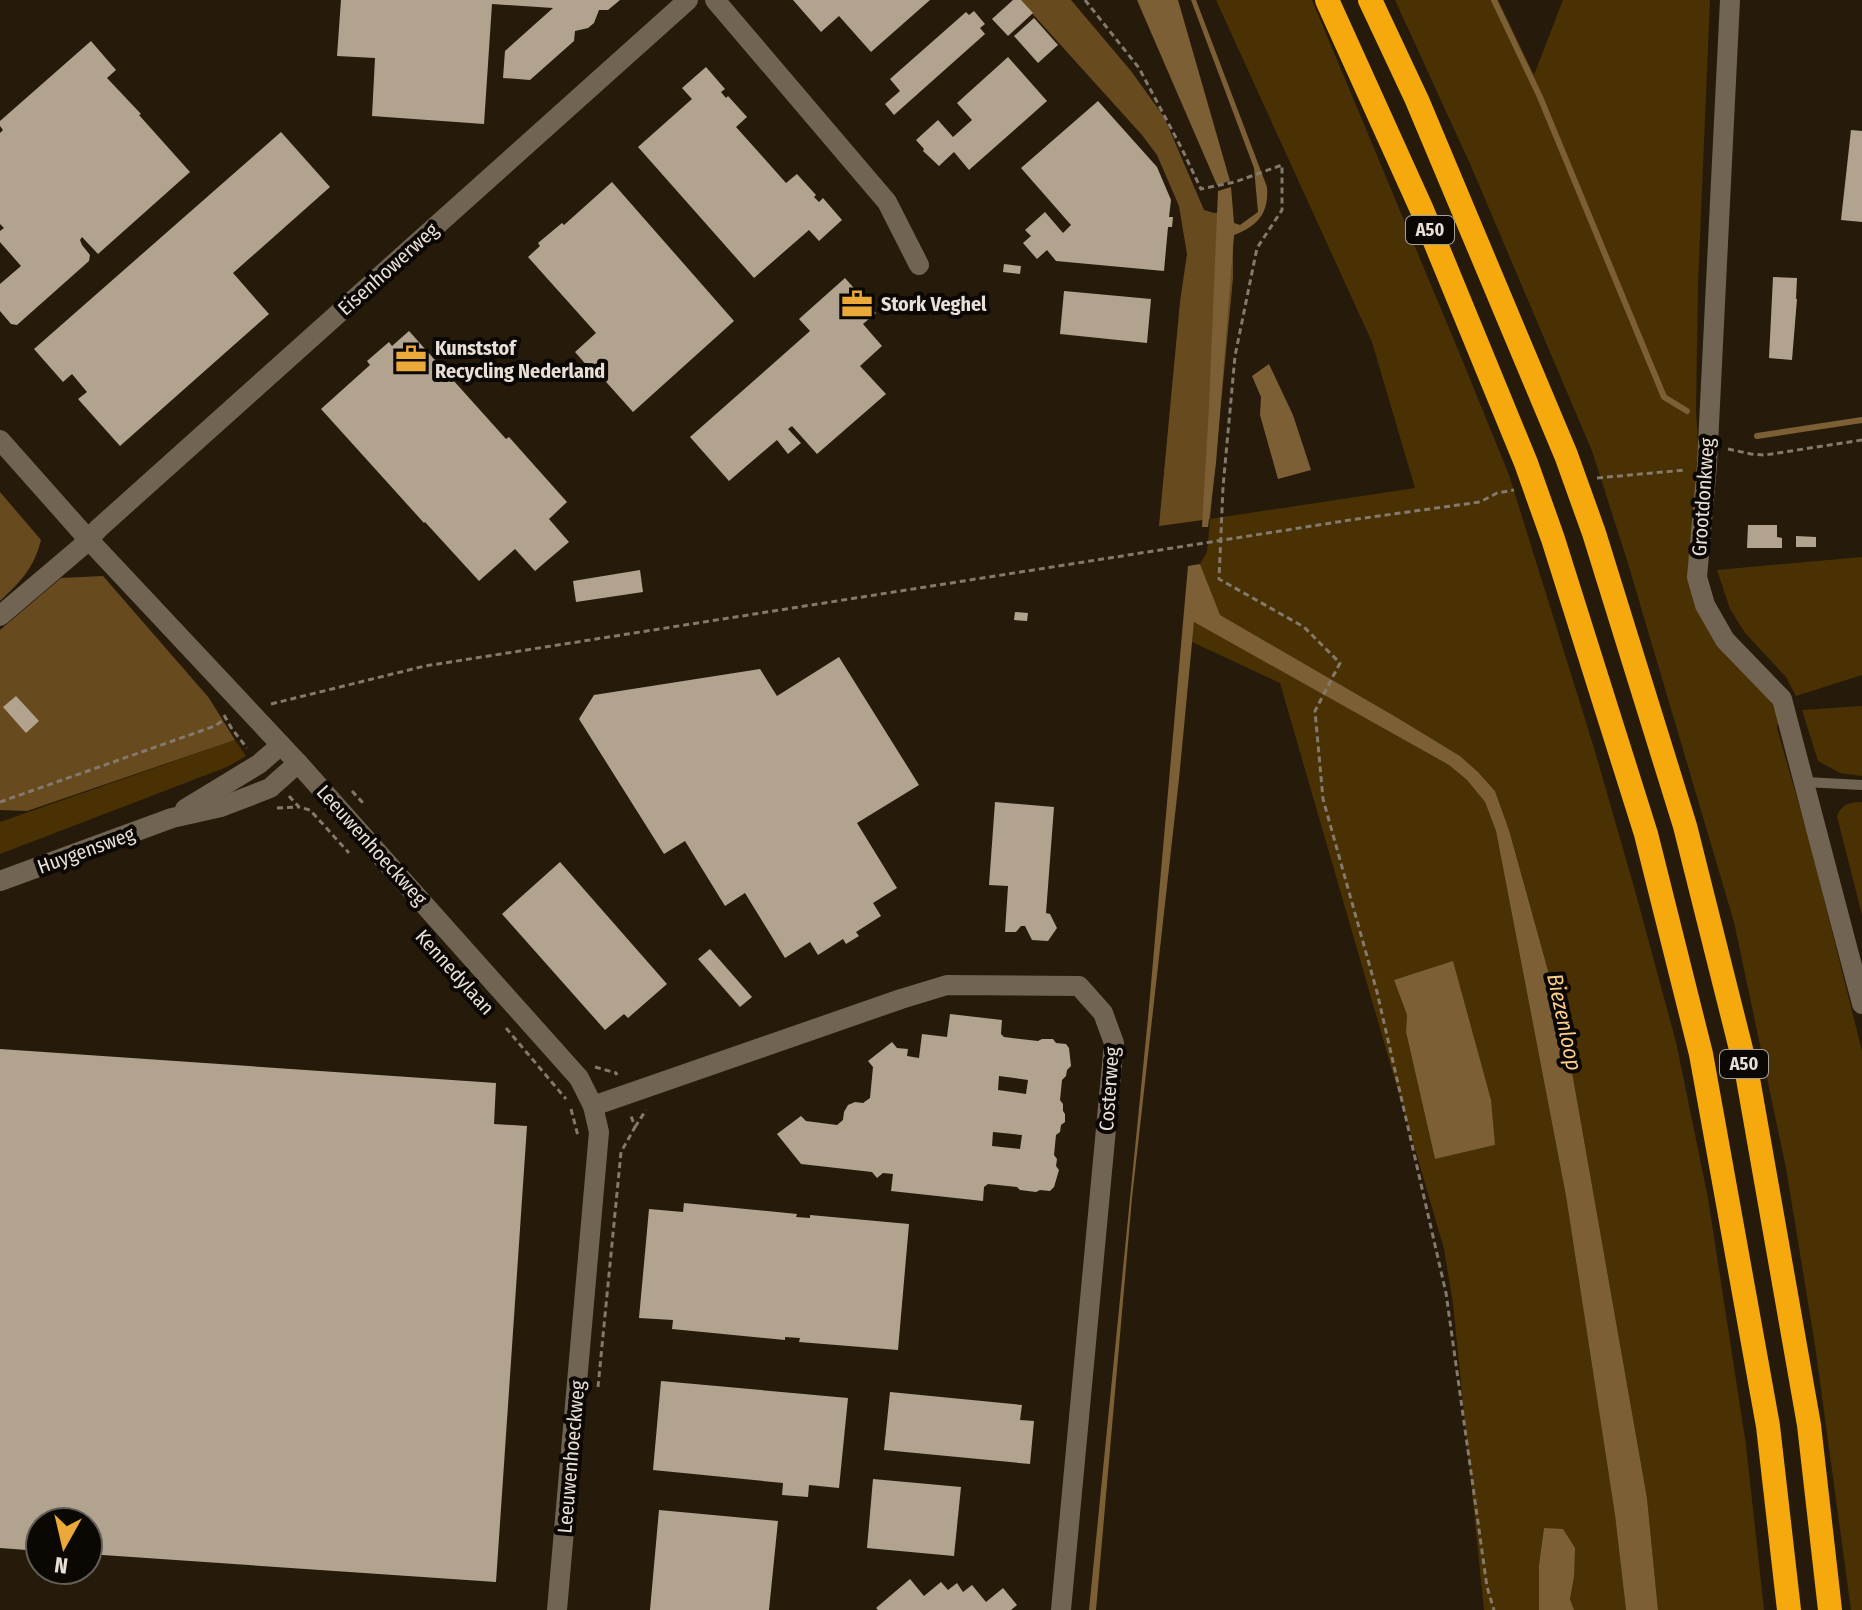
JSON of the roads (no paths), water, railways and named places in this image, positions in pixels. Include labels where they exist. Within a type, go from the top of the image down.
[{"type":"highway","name":"A50","points":[[1327,0],[1422,210],[1526,463],[1646,834],[1701,1054],[1768,1426],[1789,1610]]},
{"type":"highway","name":"A50","points":[[1370,0],[1417,100],[1566,455],[1594,533],[1685,826],[1747,1073],[1809,1425],[1830,1610]]},
{"type":"street","name":"Eisenhowerweg","points":[[0,616],[688,0]]},
{"type":"street","points":[[715,0],[887,202],[919,265]]},
{"type":"street","name":"Grootdonkweg","points":[[1730,0],[1707,465],[1697,577],[1705,605],[1725,640],[1782,699],[1862,1004]]},
{"type":"street","points":[[0,440],[88,539]]},
{"type":"street","name":"Leeuwenhoeckweg","points":[[88,539],[298,763],[579,1078],[593,1106],[599,1132],[557,1610]]},
{"type":"street","name":"Huygensweg","points":[[172,818],[259,764],[281,745]]},
{"type":"street","name":"Huygensweg","points":[[0,881],[172,818],[221,807],[270,788],[298,763]]},
{"type":"street","name":"Costerweg","points":[[593,1106],[947,985],[1079,986],[1103,1013],[1114,1043],[1061,1610]]},
{"type":"lane","points":[[1805,782],[1862,785]]},
{"type":"waterway","points":[[1494,0],[1540,97],[1664,397],[1687,411]]},
{"type":"waterway","points":[[1757,436],[1862,420]]},
{"type":"place","name":"Stork Veghel","points":[[857,304]]},
{"type":"place","name":"Kunststof Recycling Nederland","points":[[411,359]]},
{"type":"water label","name":"Biezenloop","points":[[1565,1022]]}]
